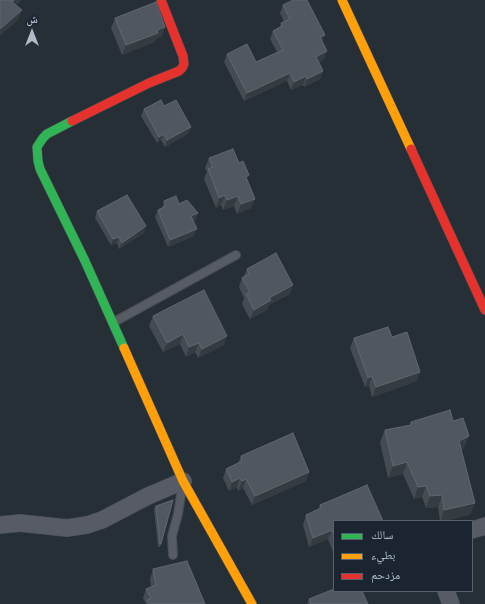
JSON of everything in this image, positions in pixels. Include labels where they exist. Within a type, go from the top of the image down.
[{"type":"street","points":[[161,0],[184,56],[184,64],[182,68],[52,131],[43,138],[37,147],[37,154],[40,169],[85,261],[183,481],[252,604]]},
{"type":"street","points":[[342,0],[485,310]]},
{"type":"street","points":[[0,525],[20,523],[67,528],[87,525],[102,520],[148,496],[183,481]]},
{"type":"street","points":[[473,530],[485,526]]},
{"type":"street","points":[[446,592],[452,604]]},
{"type":"lane","points":[[112,323],[236,255]]},
{"type":"lane","points":[[173,555],[172,536],[178,514],[183,481]]},
{"type":"building","points":[[0,0],[14,0],[12,2],[22,10],[0,29]]},
{"type":"building","points":[[293,0],[307,0],[325,35],[320,37],[327,51],[316,57],[323,71],[307,79],[306,76],[294,82],[290,73],[247,93],[227,54],[247,44],[256,62],[283,50],[273,31],[282,26],[281,23],[290,19],[283,5]]},
{"type":"building","points":[[156,2],[165,27],[157,30],[158,33],[126,45],[115,18]]},
{"type":"building","points":[[161,100],[164,106],[176,100],[191,127],[167,140],[164,134],[159,137],[144,109]]},
{"type":"building","points":[[233,149],[239,163],[243,161],[249,175],[246,177],[255,199],[241,204],[238,196],[227,200],[225,195],[219,198],[208,169],[213,167],[209,158]]},
{"type":"building","points":[[127,195],[146,226],[122,243],[119,237],[113,239],[97,211]]},
{"type":"building","points":[[176,196],[179,204],[187,200],[198,213],[191,216],[197,229],[170,240],[158,210],[166,206],[164,201]]},
{"type":"building","points":[[276,253],[293,285],[269,298],[271,300],[254,310],[246,294],[250,292],[242,278],[249,274],[247,269]]},
{"type":"building","points":[[204,290],[227,336],[202,349],[199,343],[189,347],[183,334],[167,343],[153,316]]},
{"type":"building","points":[[388,327],[392,337],[407,332],[420,372],[376,387],[372,376],[368,378],[354,338]]},
{"type":"building","points":[[450,410],[453,421],[463,418],[469,436],[459,441],[475,503],[444,510],[442,495],[430,496],[426,486],[418,487],[407,462],[393,466],[385,430],[411,425],[411,422]]},
{"type":"building","points":[[293,433],[309,472],[255,496],[246,479],[242,481],[240,478],[232,482],[226,469],[242,461],[241,456]]},
{"type":"building","points":[[367,485],[383,520],[333,520],[333,532],[332,530],[313,538],[306,515],[321,508],[320,505]]},
{"type":"building","points":[[173,500],[161,544],[160,544],[156,506]]},
{"type":"building","points":[[187,561],[205,604],[149,604],[147,600],[151,598],[146,589],[156,585],[153,569]]},
{"type":"building","points":[[333,589],[333,592],[362,592],[368,604],[311,604],[309,599]]},
{"type":"traffic: fast","points":[[72,121],[47,134],[43,138],[37,147],[38,161],[40,169],[85,261],[124,348]]},
{"type":"traffic: slow","points":[[342,0],[411,149]]},
{"type":"traffic: slow","points":[[124,348],[183,481],[252,604]]},
{"type":"traffic: jam","points":[[72,121],[149,83],[179,71],[182,68],[184,64],[183,56],[161,0]]},
{"type":"traffic: jam","points":[[411,149],[485,310]]}]
